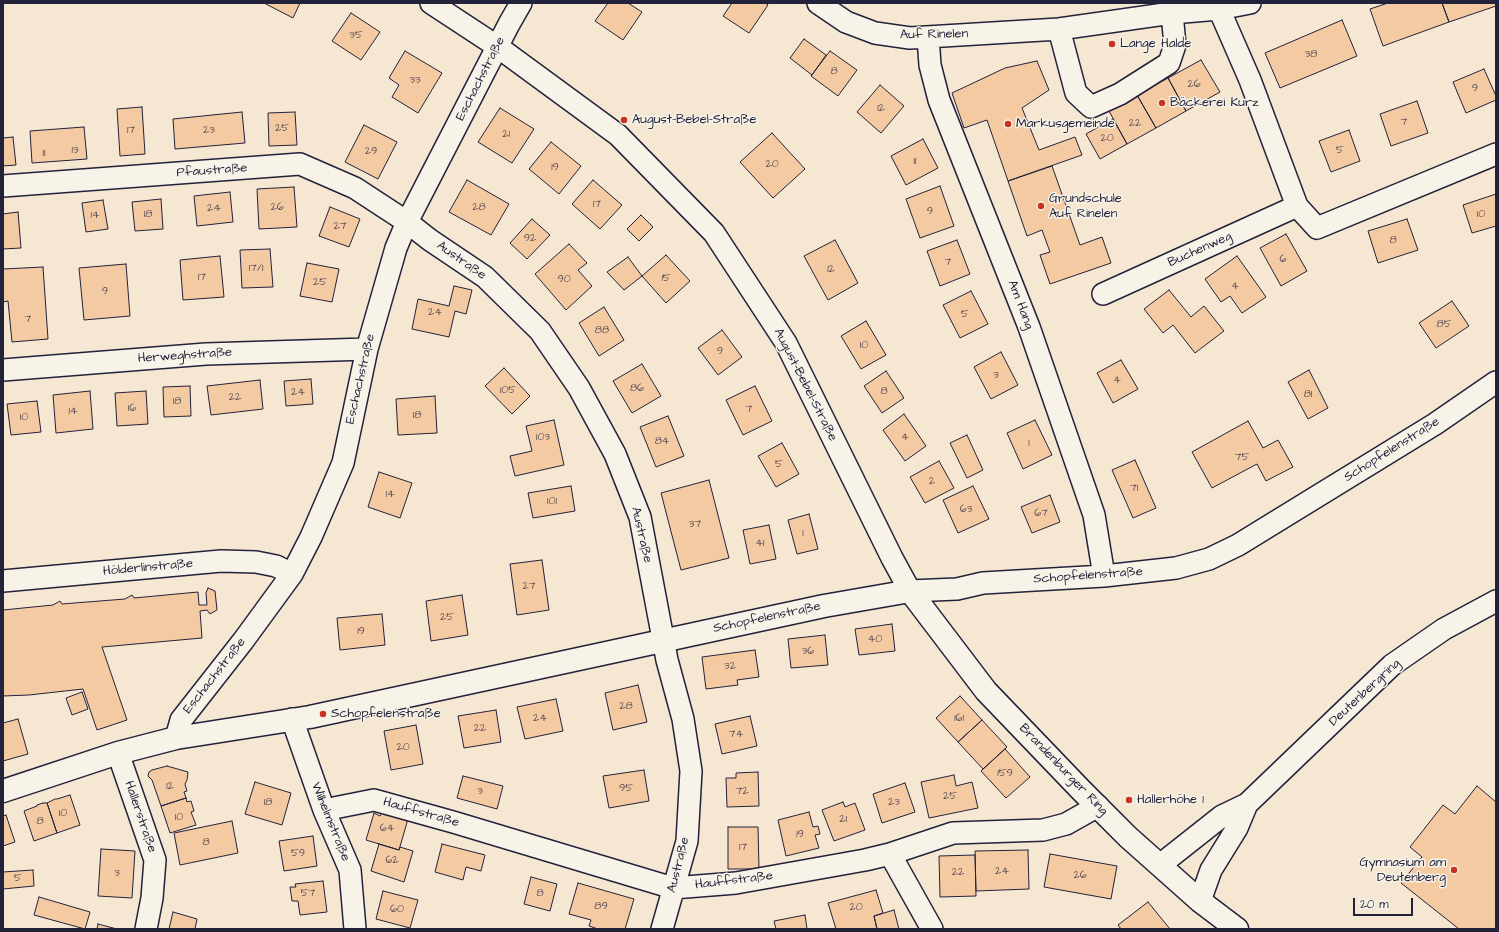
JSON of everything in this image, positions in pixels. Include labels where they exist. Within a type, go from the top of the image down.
[{"type":"street","name":"August-Bebel-Straße","points":[[431,3],[498,47],[618,135],[714,233],[786,343],[892,558],[910,591]]},
{"type":"street","name":"Eschachstraße","points":[[176,738],[181,720],[244,641],[292,574],[311,538],[343,463],[367,350],[396,248],[407,222],[522,3]]},
{"type":"street","name":"Auf Rinelen","points":[[818,3],[846,22],[875,33],[910,38],[1059,29],[1219,6],[1250,3]]},
{"type":"street","points":[[1219,6],[1250,80],[1297,206],[1317,228],[1496,154]]},
{"type":"street","points":[[1059,29],[1076,93],[1090,107],[1120,94],[1169,63],[1175,45],[1172,13]]},
{"type":"street","name":"Am Hang","points":[[928,37],[930,65],[939,100],[1029,326],[1094,515],[1104,576]]},
{"type":"street","name":"Pfaustraße","points":[[3,186],[300,164],[355,188],[407,222]]},
{"type":"street","name":"Buchenweg","points":[[1102,294],[1297,206]]},
{"type":"street","name":"Austraße","points":[[407,222],[430,240],[486,277],[540,331],[579,388],[615,454],[640,517],[667,660],[683,719],[691,771],[687,841],[662,929]]},
{"type":"street","name":"Herweghstraße","points":[[3,370],[206,354],[367,350]]},
{"type":"street","name":"Schopfelenstraße","points":[[3,791],[118,753],[176,738],[310,716],[824,606],[910,591],[957,589],[983,583],[1104,576],[1176,568],[1209,559],[1238,545],[1434,424],[1496,382]]},
{"type":"street","name":"Hölderlinstraße","points":[[3,581],[221,561],[256,562],[276,566],[292,574]]},
{"type":"street","name":"Brandenburger Ring","points":[[910,591],[986,691],[1081,790],[1128,837],[1200,900],[1237,929]]},
{"type":"street","name":"Deutenbergring","points":[[1160,865],[1222,816],[1247,804],[1392,665],[1444,629],[1496,601]]},
{"type":"street","name":"Wilhelmstraße","points":[[292,719],[324,810],[350,870],[355,929]]},
{"type":"street","name":"Hallerstraße","points":[[118,753],[155,860],[152,898],[146,929]]},
{"type":"street","name":"Hauffstraße","points":[[324,810],[374,800],[461,824],[673,888],[736,883],[865,860],[890,854],[954,833],[1043,830],[1066,824],[1098,806]]},
{"type":"street","name":"Deutenbergring","points":[[1200,900],[1211,870],[1237,828],[1247,804]]},
{"type":"street","points":[[890,854],[932,929]]},
{"type":"building","points":[[264,3],[300,3],[293,18]]},
{"type":"building","points":[[608,3],[628,3],[642,12],[623,40],[595,21]]},
{"type":"building","points":[[732,3],[765,3],[768,5],[749,33],[723,16]]},
{"type":"building","points":[[1388,3],[1442,3],[1449,22],[1383,46],[1370,9]]},
{"type":"building","points":[[1442,3],[1496,3],[1496,6],[1449,22]]},
{"type":"building","points":[[351,13],[380,32],[361,60],[332,41]]},
{"type":"building","points":[[1342,20],[1357,56],[1280,88],[1265,53]]},
{"type":"building","points":[[804,39],[826,55],[812,75],[790,58]]},
{"type":"building","points":[[405,51],[442,73],[418,113],[392,97],[399,85],[389,78]]},
{"type":"building","points":[[830,51],[857,70],[838,96],[811,76]]},
{"type":"building","points":[[1201,60],[1220,92],[1186,111],[1168,78]]},
{"type":"building","name":"Markusgemeinde","points":[[1037,61],[1049,90],[1022,108],[1039,150],[1075,137],[1082,155],[1008,181],[987,120],[964,128],[952,93],[1005,68]]},
{"type":"building","points":[[1484,69],[1496,96],[1496,100],[1466,113],[1453,82]]},
{"type":"building","name":"Bäckerei Kurz","points":[[1168,78],[1186,111],[1156,128],[1137,95]]},
{"type":"building","points":[[880,85],[904,106],[881,133],[857,112]]},
{"type":"building","points":[[1137,95],[1156,128],[1127,144],[1109,111]]},
{"type":"building","points":[[1417,101],[1428,133],[1391,146],[1380,114]]},
{"type":"building","points":[[142,107],[145,154],[120,156],[117,109]]},
{"type":"building","points":[[500,108],[534,129],[512,163],[478,142]]},
{"type":"building","points":[[242,112],[245,143],[175,149],[173,119]]},
{"type":"building","points":[[295,112],[297,145],[269,146],[268,113]]},
{"type":"building","points":[[1113,119],[1127,144],[1100,159],[1086,134]]},
{"type":"building","points":[[364,125],[397,142],[378,179],[345,162]]},
{"type":"building","points":[[84,127],[87,159],[32,163],[30,131]]},
{"type":"building","points":[[1349,130],[1360,161],[1331,172],[1319,141]]},
{"type":"building","points":[[772,133],[805,169],[773,198],[740,162]]},
{"type":"building","points":[[13,137],[16,165],[3,166],[3,138]]},
{"type":"building","points":[[923,139],[938,168],[906,185],[891,156]]},
{"type":"building","points":[[551,142],[581,166],[559,194],[529,169]]},
{"type":"building","name":"Grundschule Auf Rinelen","points":[[1052,166],[1080,245],[1102,237],[1111,263],[1050,284],[1040,255],[1050,252],[1042,230],[1027,236],[1008,181]]},
{"type":"building","points":[[467,180],[509,204],[491,235],[449,212]]},
{"type":"building","points":[[593,180],[622,205],[600,229],[572,204]]},
{"type":"building","points":[[940,186],[954,226],[920,238],[906,199]]},
{"type":"building","points":[[294,187],[297,227],[259,229],[257,189]]},
{"type":"building","points":[[230,192],[233,222],[197,226],[194,196]]},
{"type":"building","points":[[1496,194],[1496,226],[1472,233],[1463,205]]},
{"type":"building","points":[[161,199],[163,229],[135,231],[132,202]]},
{"type":"building","points":[[103,200],[108,229],[86,232],[82,203]]},
{"type":"building","points":[[330,207],[360,219],[349,247],[319,236]]},
{"type":"building","points":[[18,212],[21,248],[3,249],[3,214]]},
{"type":"building","points":[[641,215],[653,227],[639,241],[627,229]]},
{"type":"building","points":[[532,219],[550,235],[527,259],[510,243]]},
{"type":"building","points":[[1407,219],[1418,250],[1378,263],[1368,231]]},
{"type":"building","points":[[1286,234],[1307,271],[1281,286],[1260,248]]},
{"type":"building","points":[[835,240],[858,283],[828,300],[804,256]]},
{"type":"building","points":[[957,240],[970,274],[940,286],[927,251]]},
{"type":"building","points":[[569,244],[587,263],[578,270],[592,286],[566,310],[535,274]]},
{"type":"building","points":[[270,249],[273,287],[242,288],[240,250]]},
{"type":"building","points":[[666,255],[690,281],[666,303],[642,276]]},
{"type":"building","points":[[220,256],[224,297],[183,300],[180,260]]},
{"type":"building","points":[[1237,256],[1266,297],[1242,313],[1230,296],[1221,302],[1205,279]]},
{"type":"building","points":[[628,257],[642,276],[624,290],[607,272]]},
{"type":"building","points":[[307,263],[339,269],[332,302],[300,296]]},
{"type":"building","points":[[126,264],[130,316],[84,320],[79,268]]},
{"type":"building","points":[[43,267],[48,339],[12,342],[8,301],[3,302],[3,269]]},
{"type":"building","points":[[454,286],[472,290],[466,314],[455,311],[449,337],[412,329],[418,299],[449,306]]},
{"type":"building","points":[[1169,290],[1191,317],[1204,306],[1224,331],[1195,353],[1173,325],[1163,333],[1144,309]]},
{"type":"building","points":[[971,291],[988,324],[960,338],[943,305]]},
{"type":"building","points":[[1452,301],[1469,326],[1436,348],[1419,323]]},
{"type":"building","points":[[604,307],[624,340],[599,356],[579,323]]},
{"type":"building","points":[[866,321],[886,355],[861,369],[841,336]]},
{"type":"building","points":[[722,330],[742,357],[718,375],[698,348]]},
{"type":"building","points":[[1001,352],[1018,385],[991,399],[974,367]]},
{"type":"building","points":[[1121,360],[1138,389],[1113,403],[1097,373]]},
{"type":"building","points":[[642,364],[661,396],[632,413],[613,381]]},
{"type":"building","points":[[504,368],[530,396],[512,414],[485,386]]},
{"type":"building","points":[[1309,370],[1328,408],[1308,419],[1288,382]]},
{"type":"building","points":[[886,371],[904,398],[882,413],[864,386]]},
{"type":"building","points":[[311,379],[313,404],[286,406],[284,381]]},
{"type":"building","points":[[260,380],[263,409],[211,415],[207,386]]},
{"type":"building","points":[[190,386],[191,416],[164,417],[163,387]]},
{"type":"building","points":[[755,386],[772,421],[743,435],[726,400]]},
{"type":"building","points":[[90,391],[93,429],[56,433],[53,395]]},
{"type":"building","points":[[146,391],[148,424],[117,426],[115,393]]},
{"type":"building","points":[[435,396],[437,433],[398,435],[396,399]]},
{"type":"building","points":[[37,401],[41,432],[11,435],[7,404]]},
{"type":"building","points":[[904,414],[926,446],[905,461],[883,430]]},
{"type":"building","points":[[668,416],[684,456],[656,467],[640,427]]},
{"type":"building","points":[[554,420],[564,465],[515,476],[510,456],[532,451],[526,426]]},
{"type":"building","points":[[1035,420],[1052,455],[1023,469],[1007,433]]},
{"type":"building","points":[[1248,421],[1263,448],[1278,440],[1293,467],[1266,481],[1257,464],[1212,488],[1192,452]]},
{"type":"building","points":[[967,435],[983,470],[967,478],[950,443]]},
{"type":"building","points":[[782,443],[799,474],[776,487],[758,456]]},
{"type":"building","points":[[1135,460],[1156,508],[1133,518],[1112,470]]},
{"type":"building","points":[[939,461],[954,488],[925,503],[910,477]]},
{"type":"building","points":[[379,472],[412,483],[400,518],[368,507]]},
{"type":"building","points":[[709,480],[729,558],[681,570],[661,493]]},
{"type":"building","points":[[571,486],[575,511],[533,518],[528,493]]},
{"type":"building","points":[[973,486],[989,519],[958,533],[943,500]]},
{"type":"building","points":[[1050,495],[1060,522],[1032,533],[1021,507]]},
{"type":"building","points":[[809,514],[818,549],[797,554],[788,520]]},
{"type":"building","points":[[769,525],[776,559],[750,564],[743,530]]},
{"type":"building","points":[[542,560],[549,610],[517,615],[510,564]]},
{"type":"building","points":[[208,588],[215,591],[217,610],[210,614],[207,610],[200,611],[202,638],[102,647],[127,720],[97,730],[83,689],[29,695],[3,696],[3,610],[53,605],[60,601],[62,604],[125,599],[132,595],[134,598],[198,592],[199,605],[207,605],[206,593]]},
{"type":"building","points":[[462,595],[468,635],[431,641],[426,601]]},
{"type":"building","points":[[382,614],[385,645],[340,650],[337,618]]},
{"type":"building","points":[[892,624],[895,651],[859,655],[855,629]]},
{"type":"building","points":[[825,635],[828,665],[791,668],[788,639]]},
{"type":"building","points":[[755,650],[759,677],[737,680],[738,685],[706,689],[702,657]]},
{"type":"building","points":[[638,685],[647,722],[613,730],[605,693]]},
{"type":"building","points":[[82,692],[88,709],[72,715],[66,698]]},
{"type":"building","points":[[960,696],[982,720],[958,742],[936,718]]},
{"type":"building","points":[[556,699],[563,731],[525,739],[517,707]]},
{"type":"building","points":[[496,710],[501,742],[464,748],[458,716]]},
{"type":"building","points":[[750,716],[757,746],[722,754],[715,724]]},
{"type":"building","points":[[18,719],[28,754],[3,761],[3,723]]},
{"type":"building","points":[[982,720],[1007,747],[983,769],[958,742]]},
{"type":"building","points":[[416,725],[423,764],[391,770],[384,731]]},
{"type":"building","points":[[1005,749],[1030,777],[1006,798],[981,771]]},
{"type":"building","points":[[167,766],[188,772],[185,784],[187,791],[184,792],[186,798],[161,806],[152,780],[148,776],[149,772],[152,770]]},
{"type":"building","points":[[644,770],[649,801],[609,808],[603,776]]},
{"type":"building","points":[[758,772],[759,806],[727,807],[726,778],[736,778],[736,773]]},
{"type":"building","points":[[954,775],[956,786],[972,782],[978,808],[929,818],[921,782]]},
{"type":"building","points":[[463,776],[503,786],[497,809],[457,798]]},
{"type":"building","points":[[255,782],[291,793],[282,825],[245,814]]},
{"type":"building","points":[[905,783],[915,812],[882,823],[873,794]]},
{"type":"building","name":"Gymnasium am Deutenberg","points":[[1477,786],[1496,802],[1496,929],[1459,929],[1401,883],[1422,857],[1410,847],[1443,805],[1455,814]]},
{"type":"building","points":[[70,795],[80,825],[57,833],[47,803]]},
{"type":"building","points":[[186,798],[187,802],[191,801],[194,811],[191,812],[196,825],[170,833],[161,806]]},
{"type":"building","points":[[843,802],[845,807],[855,803],[865,830],[834,841],[822,810]]},
{"type":"building","points":[[43,803],[47,803],[57,833],[34,841],[24,811]]},
{"type":"building","points":[[382,811],[408,819],[399,850],[366,840],[374,813],[380,816]]},
{"type":"building","points":[[809,812],[813,827],[818,826],[820,834],[815,835],[819,848],[786,856],[778,820]]},
{"type":"building","points":[[6,815],[15,842],[3,846],[3,816]]},
{"type":"building","points":[[232,821],[238,853],[180,865],[174,833]]},
{"type":"building","points":[[728,827],[758,827],[759,869],[728,869]]},
{"type":"building","points":[[313,836],[317,866],[284,871],[279,841]]},
{"type":"building","points":[[379,844],[399,850],[400,847],[413,851],[404,882],[371,871]]},
{"type":"building","points":[[442,844],[485,855],[481,871],[466,867],[463,880],[435,872]]},
{"type":"building","points":[[101,849],[135,851],[132,898],[98,896]]},
{"type":"building","points":[[1028,850],[1029,889],[976,891],[975,851]]},
{"type":"building","points":[[1050,854],[1117,866],[1111,899],[1044,887]]},
{"type":"building","points":[[975,855],[976,896],[940,897],[939,856]]},
{"type":"building","points":[[33,870],[34,886],[3,889],[3,872]]},
{"type":"building","points":[[531,877],[557,884],[550,911],[524,904]]},
{"type":"building","points":[[323,881],[327,912],[300,915],[298,901],[292,901],[290,887],[296,887],[295,884]]},
{"type":"building","points":[[578,883],[634,899],[625,929],[598,929],[589,926],[591,920],[569,914]]},
{"type":"building","points":[[876,890],[883,913],[874,916],[877,929],[836,929],[828,903]]},
{"type":"building","points":[[383,891],[418,900],[410,928],[376,919]]},
{"type":"building","points":[[39,897],[90,912],[85,929],[34,915]]},
{"type":"building","points":[[1148,902],[1170,929],[1121,929],[1118,925]]},
{"type":"building","points":[[894,910],[899,929],[877,929],[874,916]]},
{"type":"building","points":[[173,912],[197,919],[195,929],[169,929]]},
{"type":"building","points":[[805,915],[807,929],[776,929],[774,921]]},
{"type":"building","points":[[98,924],[117,929],[97,929]]},
{"type":"place","name":"Lange Halde","points":[[1112,44]]},
{"type":"place","name":"Bäckerei Kurz","points":[[1162,103]]},
{"type":"place","name":"August-Bebel-Straße","points":[[624,120]]},
{"type":"place","name":"Markusgemeinde","points":[[1008,124]]},
{"type":"place","name":"Grundschule Auf Rinelen","points":[[1041,206]]},
{"type":"place","name":"Schopfelenstraße","points":[[323,714]]},
{"type":"place","name":"Hallerhöhe 1","points":[[1129,800]]},
{"type":"place","name":"Gymnasium am Deutenberg","points":[[1454,870]]}]
